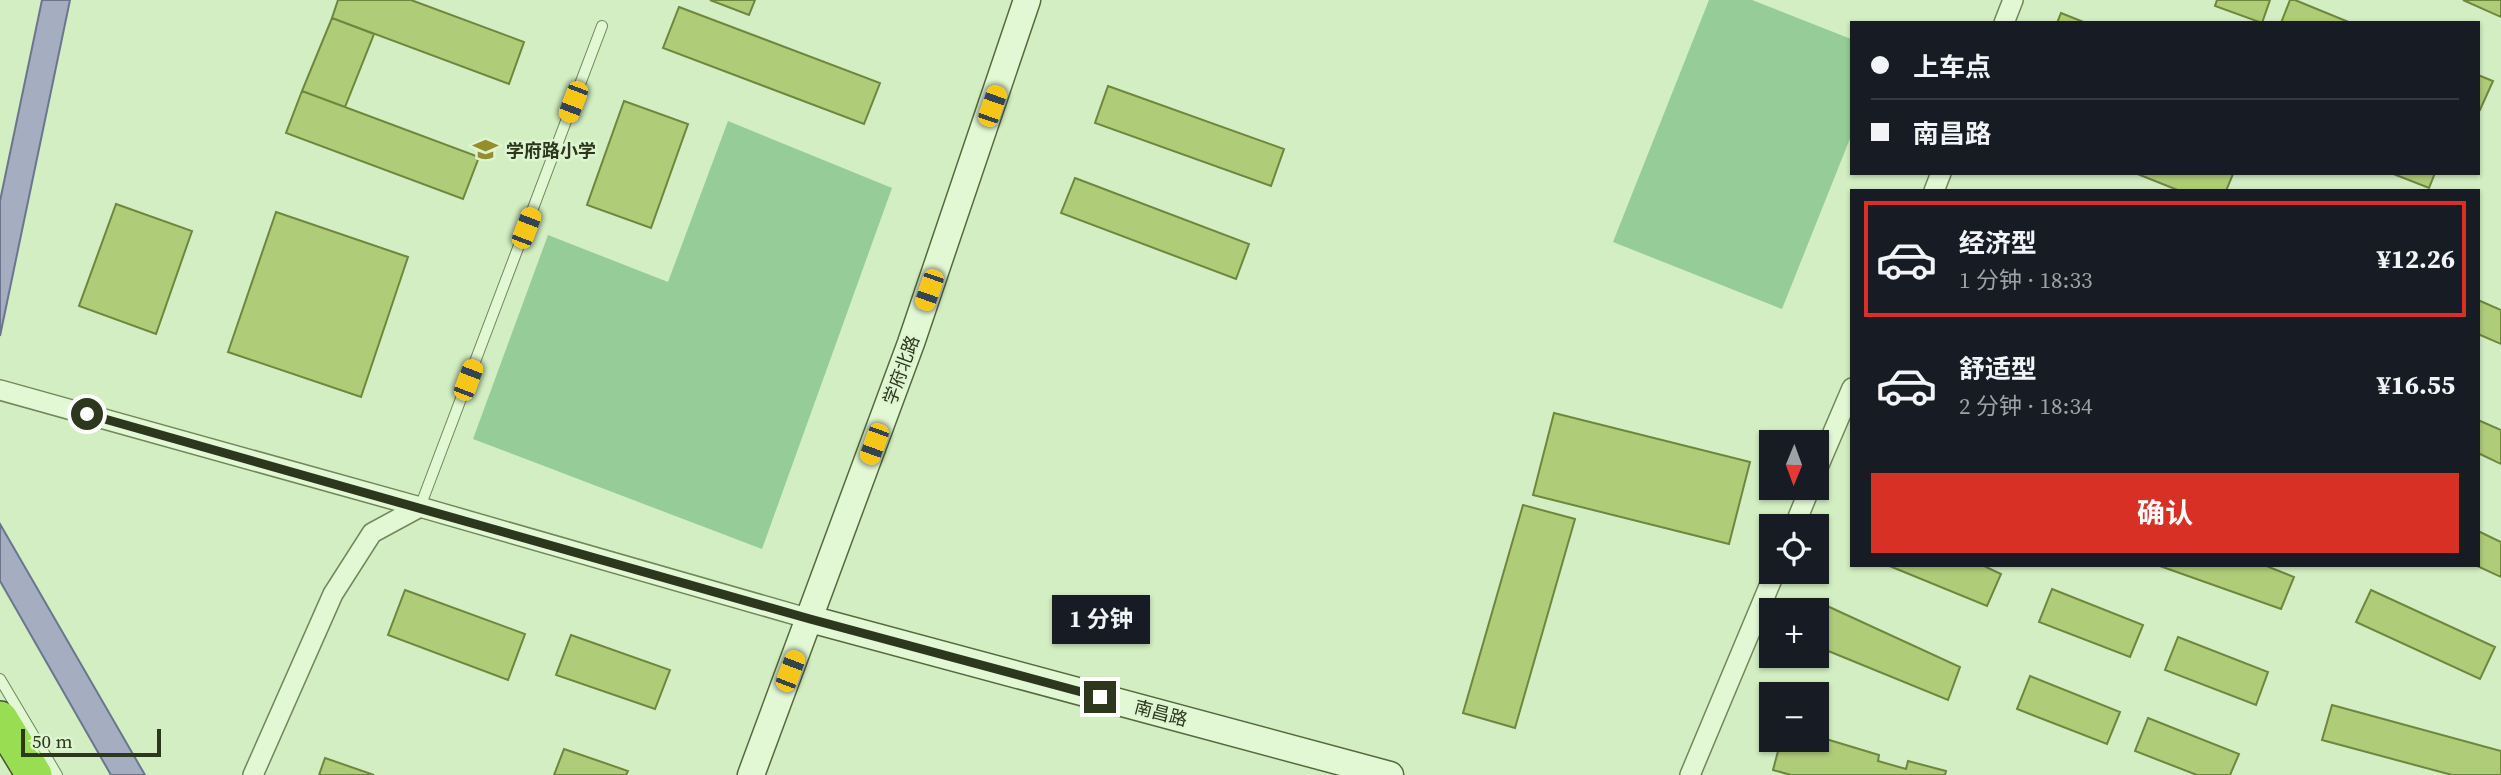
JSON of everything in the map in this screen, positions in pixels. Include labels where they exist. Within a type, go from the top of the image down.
[{"type":"highway","points":[[0,719],[34,775]]},
{"type":"street","name":"学府北路","points":[[751,775],[911,343],[1027,0]]},
{"type":"street","points":[[2005,21],[2013,0]]},
{"type":"street","points":[[0,390],[810,619]]},
{"type":"street","points":[[1829,442],[1850,393]]},
{"type":"street","points":[[253,775],[333,594],[372,533],[420,507]]},
{"type":"street","points":[[1690,775],[1770,584]]},
{"type":"street","name":"南昌路","points":[[810,619],[1390,775]]},
{"type":"lane","points":[[420,507],[602,26]]},
{"type":"lane","points":[[0,679],[57,775]]},
{"type":"green space","points":[[1709,0],[1752,0],[1850,39],[1850,139],[1782,309],[1613,242]]},
{"type":"green space","points":[[728,121],[892,188],[762,549],[473,439],[548,235],[668,282]]},
{"type":"water","points":[[42,0],[70,0],[0,336],[0,201]]},
{"type":"water","points":[[0,524],[145,775],[111,775],[0,581]]},
{"type":"building","points":[[338,0],[411,0],[524,42],[509,84],[332,18]]},
{"type":"building","points":[[710,0],[755,0],[749,15]]},
{"type":"building","points":[[2217,0],[2270,0],[2263,21],[2215,6]]},
{"type":"building","points":[[2290,0],[2295,0],[2346,21],[2282,21]]},
{"type":"building","points":[[2463,0],[2501,0],[2501,17]]},
{"type":"building","points":[[679,7],[880,83],[864,124],[663,48]]},
{"type":"building","points":[[2061,13],[2081,21],[2058,21]]},
{"type":"building","points":[[332,18],[374,34],[345,107],[302,91]]},
{"type":"building","points":[[2480,76],[2493,81],[2480,110]]},
{"type":"building","points":[[1108,86],[1284,149],[1271,186],[1095,123]]},
{"type":"building","points":[[302,91],[479,157],[463,199],[286,133]]},
{"type":"building","points":[[624,101],[688,124],[651,228],[587,205]]},
{"type":"building","points":[[2140,175],[2233,175],[2227,189],[2175,189]]},
{"type":"building","points":[[2396,175],[2434,175],[2429,188]]},
{"type":"building","points":[[1075,178],[1249,244],[1236,279],[1061,213]]},
{"type":"building","points":[[116,204],[192,231],[156,334],[79,306]]},
{"type":"building","points":[[276,212],[408,257],[361,397],[228,352]]},
{"type":"building","points":[[2480,301],[2501,310],[2501,344],[2480,335]]},
{"type":"building","points":[[1554,413],[1750,462],[1729,544],[1533,495]]},
{"type":"building","points":[[2480,421],[2501,430],[2501,464],[2480,454]]},
{"type":"building","points":[[1523,505],[1575,519],[1515,728],[1463,713]]},
{"type":"building","points":[[2480,532],[2501,542],[2501,577],[2479,567]]},
{"type":"building","points":[[1892,567],[1986,567],[2001,574],[1987,606]]},
{"type":"building","points":[[2163,567],[2269,567],[2294,577],[2281,609]]},
{"type":"building","points":[[2052,589],[2143,625],[2130,657],[2039,622]]},
{"type":"building","points":[[405,590],[525,634],[508,680],[388,635]]},
{"type":"building","points":[[2371,590],[2495,647],[2480,679],[2356,622]]},
{"type":"building","points":[[1829,607],[1960,667],[1948,700],[1829,651]]},
{"type":"building","points":[[571,635],[670,670],[655,709],[556,675]]},
{"type":"building","points":[[2178,637],[2268,672],[2256,705],[2165,670]]},
{"type":"building","points":[[2030,676],[2120,712],[2107,744],[2017,709]]},
{"type":"building","points":[[2332,705],[2501,751],[2501,775],[2452,775],[2322,740]]},
{"type":"building","points":[[2148,718],[2239,754],[2230,775],[2197,775],[2135,751]]},
{"type":"building","points":[[1829,740],[1879,755],[1878,761],[1906,769],[1908,761],[1946,771],[1945,775],[1791,775],[1773,770],[1778,752],[1829,752]]},
{"type":"building","points":[[564,749],[628,771],[626,775],[554,775]]},
{"type":"building","points":[[325,758],[374,775],[319,775]]},
{"type":"place","name":"学府路小学","points":[[486,150]]},
{"type":"route","points":[[87,414],[810,619],[1100,697]]}]
